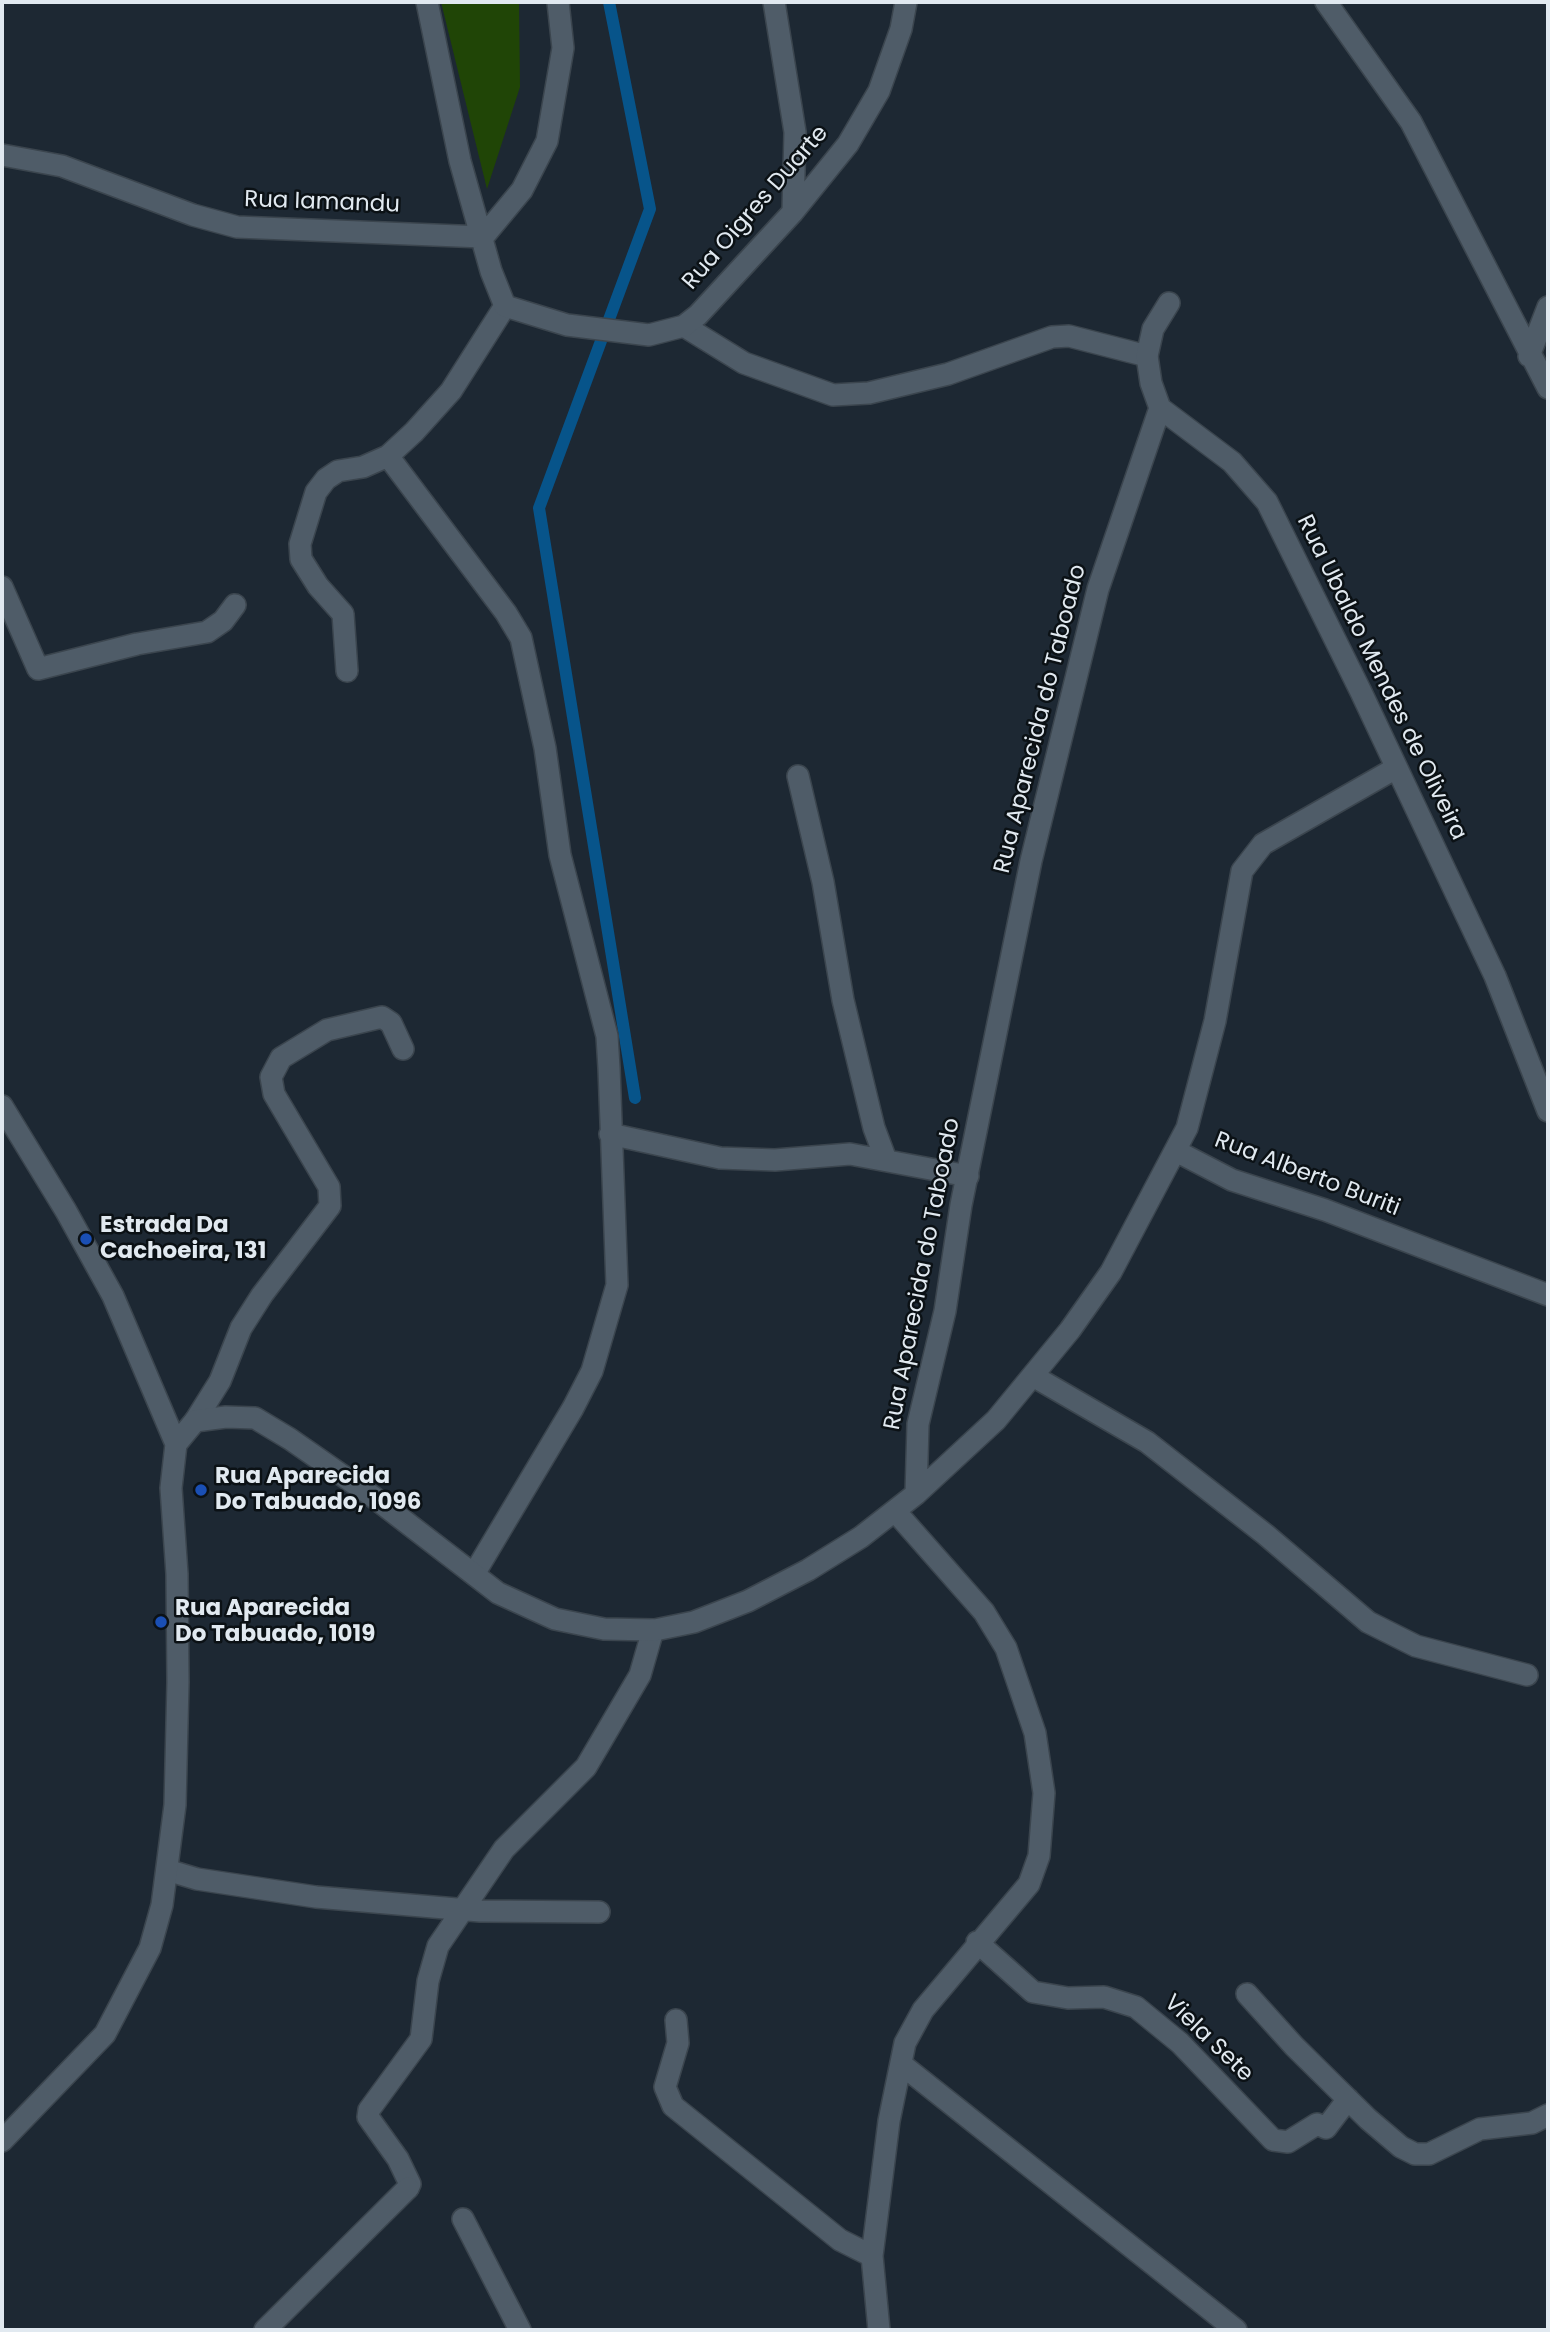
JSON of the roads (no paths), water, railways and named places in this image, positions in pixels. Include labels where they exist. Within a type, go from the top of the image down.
[{"type":"street","points":[[427,2],[460,161],[505,306]]},
{"type":"street","points":[[483,237],[522,190],[547,141],[562,48],[558,2]]},
{"type":"street","points":[[774,2],[795,132],[793,212]]},
{"type":"street","name":"Rua Oigres Duarte","points":[[684,326],[698,315],[793,212],[848,144],[879,91],[901,29],[906,2]]},
{"type":"street","points":[[1326,2],[1411,122],[1529,356],[1548,388]]},
{"type":"street","name":"Rua Iamandu","points":[[2,155],[62,166],[194,215],[237,227],[483,237]]},
{"type":"street","points":[[1160,408],[1151,383],[1147,356],[1153,330],[1168,303]]},
{"type":"street","points":[[505,306],[567,325],[618,332],[649,335],[684,326],[744,363],[833,395],[869,393],[948,374],[1052,337],[1069,336],[1147,356]]},
{"type":"street","points":[[347,671],[343,614],[306,571],[299,544],[316,492],[326,479],[338,471],[363,467],[388,456],[451,391],[505,306]]},
{"type":"street","points":[[1529,356],[1548,307]]},
{"type":"street","name":"Rua Ubaldo Mendes de Oliveira","points":[[1160,408],[1232,462],[1267,502],[1495,976],[1548,1111]]},
{"type":"street","name":"Rua Aparecida do Taboado","points":[[916,1494],[918,1424],[945,1311],[968,1176],[1031,861],[1068,700],[1098,589],[1160,408]]},
{"type":"street","points":[[388,456],[506,612],[521,638],[545,748],[560,855],[607,1036],[617,1285],[592,1371],[573,1408],[474,1574]]},
{"type":"street","points":[[2,587],[38,669],[137,644],[207,632],[223,621],[235,605]]},
{"type":"street","points":[[195,1421],[226,1417],[255,1418],[372,1496],[498,1592],[555,1619],[604,1629],[653,1630],[694,1622],[748,1601],[819,1563],[895,1511],[996,1420],[1033,1376],[1111,1272],[1187,1128],[1200,1084],[1228,956],[1242,871],[1263,844],[1396,768]]},
{"type":"street","points":[[798,776],[823,882],[843,1000],[874,1128],[886,1160]]},
{"type":"street","points":[[176,1444],[195,1421],[220,1381],[241,1328],[262,1294],[330,1206],[329,1187],[274,1094],[271,1077],[281,1058],[327,1030],[382,1017],[391,1023],[403,1049]]},
{"type":"street","points":[[2,1107],[66,1211],[113,1296],[176,1444],[171,1488],[177,1574],[178,1682],[175,1805],[162,1905],[150,1948],[105,2034],[2,2141]]},
{"type":"street","points":[[610,1134],[720,1158],[775,1160],[850,1154],[968,1176]]},
{"type":"street","name":"Rua Alberto Buriti","points":[[1175,1151],[1232,1180],[1350,1220],[1548,1295]]},
{"type":"street","points":[[1033,1376],[1147,1442],[1266,1535],[1368,1622],[1416,1646],[1527,1675]]},
{"type":"street","points":[[879,2330],[872,2256],[889,2121],[905,2043],[923,2010],[977,1942],[1029,1884],[1039,1856],[1044,1793],[1035,1733],[1006,1648],[984,1612],[895,1511]]},
{"type":"street","points":[[265,2330],[408,2188],[410,2184],[395,2152],[368,2117],[369,2110],[421,2039],[428,1981],[438,1946],[511,1841],[586,1767],[640,1675],[653,1630]]},
{"type":"street","points":[[167,1870],[197,1879],[316,1896],[463,1909],[599,1912]]},
{"type":"street","name":"Viela Sete","points":[[977,1942],[1034,1992],[1068,1998],[1104,1997],[1136,2007],[1180,2043],[1273,2140],[1288,2142],[1317,2124],[1325,2128],[1348,2099]]},
{"type":"street","points":[[1247,1994],[1348,2099],[1401,2147],[1422,2155],[1480,2129],[1532,2123],[1548,2115]]},
{"type":"street","points":[[676,2021],[678,2043],[665,2087],[673,2106],[840,2240],[872,2256]]},
{"type":"street","points":[[901,2064],[1236,2330]]},
{"type":"street","points":[[463,2219],[520,2330]]},
{"type":"waterway","points":[[609,2],[650,209],[539,508],[635,1098]]},
{"type":"place","name":"Estrada Da Cachoeira, 131","points":[[86,1239]]},
{"type":"place","name":"Rua Aparecida Do Tabuado, 1096","points":[[201,1490]]},
{"type":"place","name":"Rua Aparecida Do Tabuado, 1019","points":[[161,1622]]}]
